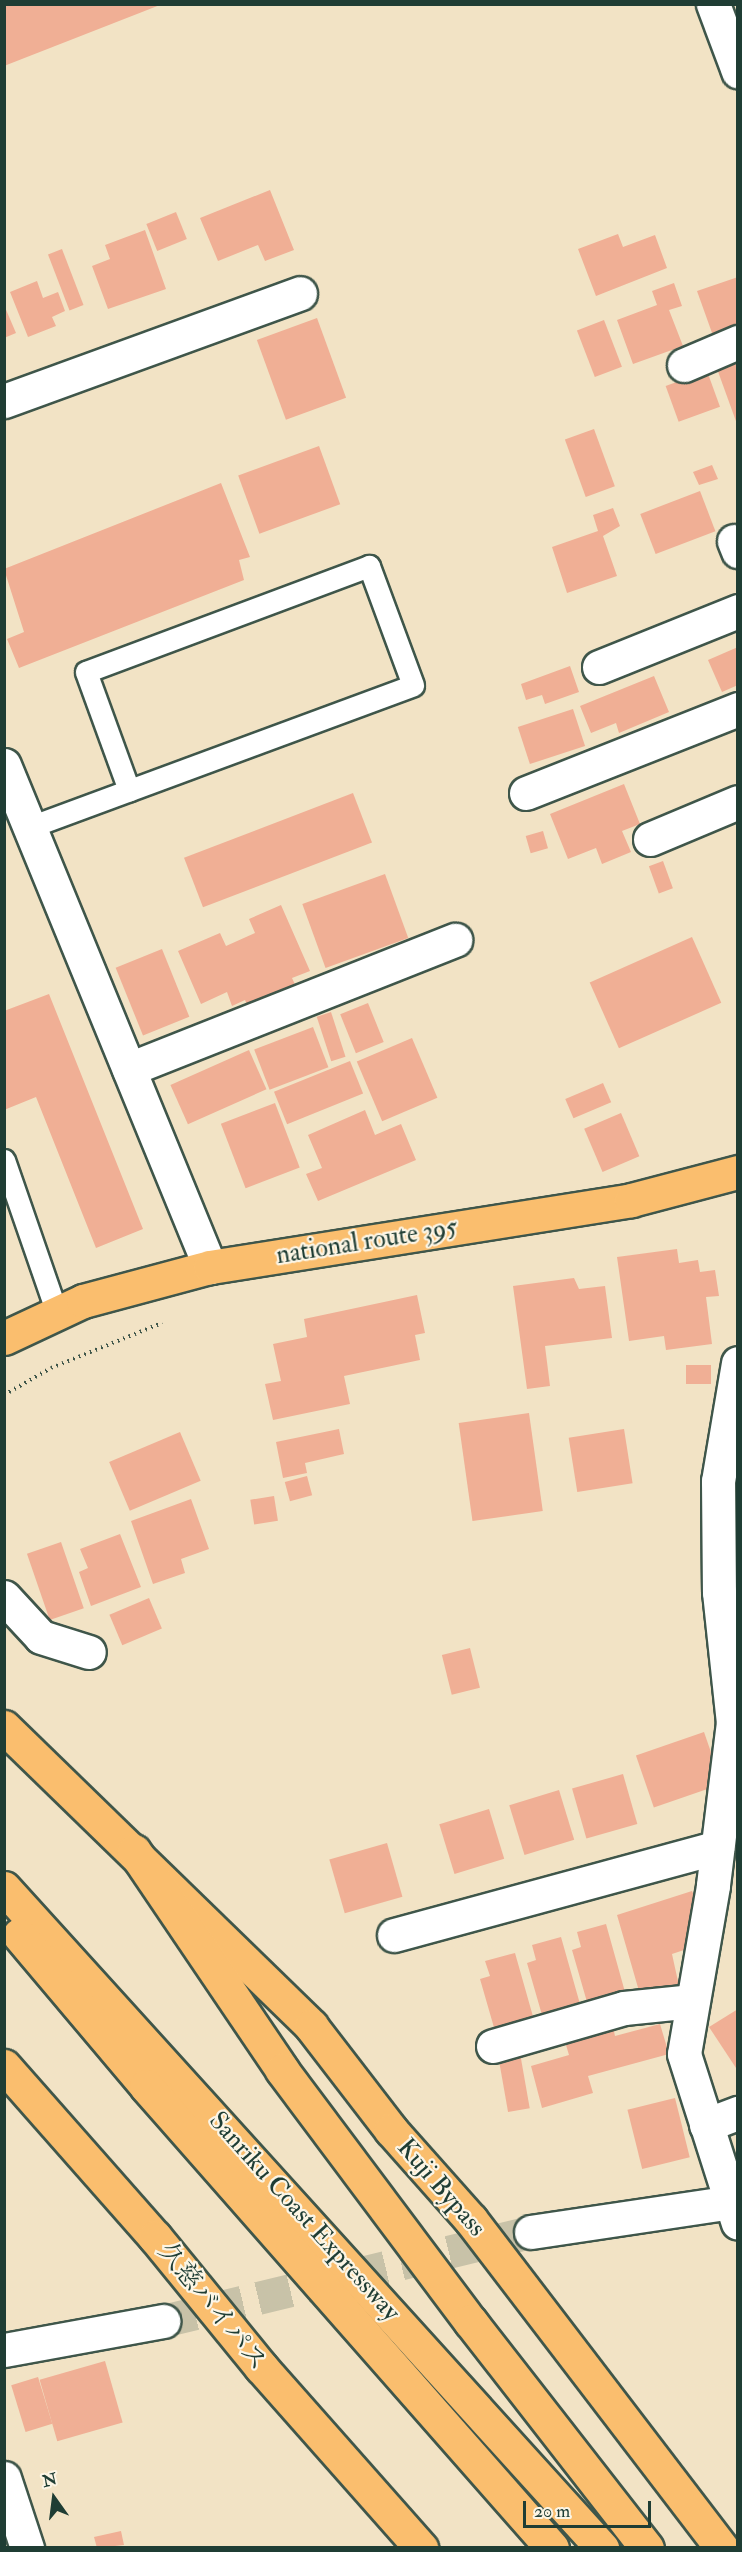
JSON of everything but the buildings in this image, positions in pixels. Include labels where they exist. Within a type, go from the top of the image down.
[{"type":"highway","name":"national route 395","points":[[4,1338],[83,1301],[210,1267],[632,1200],[738,1172]]},
{"type":"highway","points":[[4,1727],[134,1851],[282,2070],[470,2321],[647,2547]]},
{"type":"highway","name":"Kuji Bypass","points":[[134,1851],[311,2026],[391,2130],[471,2220],[722,2547]]},
{"type":"highway","name":"Sanriku Coast Expressway","points":[[4,1888],[156,2074],[552,2547]]},
{"type":"highway","name":"Sanriku Coast Expressway","points":[[4,1918],[156,2074],[602,2547]]},
{"type":"highway","name":"久慈バイパス","points":[[4,2066],[155,2237],[261,2367],[421,2547]]},
{"type":"street","points":[[713,4],[738,71]]},
{"type":"street","points":[[4,401],[300,293]]},
{"type":"street","points":[[684,366],[738,342]]},
{"type":"street","points":[[599,667],[738,611]]},
{"type":"street","points":[[526,793],[738,709]]},
{"type":"street","points":[[4,765],[210,1267]]},
{"type":"street","points":[[650,839],[738,802]]},
{"type":"street","points":[[129,1069],[455,940]]},
{"type":"street","points":[[531,2232],[734,2213],[684,2054],[733,1757],[731,1642],[719,1592],[718,1481],[738,1363]]},
{"type":"street","points":[[4,1597],[41,1637],[89,1652]]},
{"type":"street","points":[[394,1935],[717,1847]]},
{"type":"street","points":[[493,2046],[624,2008],[693,2001]]},
{"type":"street","points":[[706,2125],[738,2113]]},
{"type":"street","points":[[4,2350],[163,2321]]},
{"type":"street","points":[[4,2478],[27,2547]]},
{"type":"lane","points":[[30,827],[413,685],[369,566],[86,672],[129,790]]},
{"type":"lane","points":[[4,1160],[57,1313]]},
{"type":"path","points":[[4,1395],[51,1368],[170,1319]]},
{"type":"tunnel","points":[[163,2321],[531,2232]]}]
